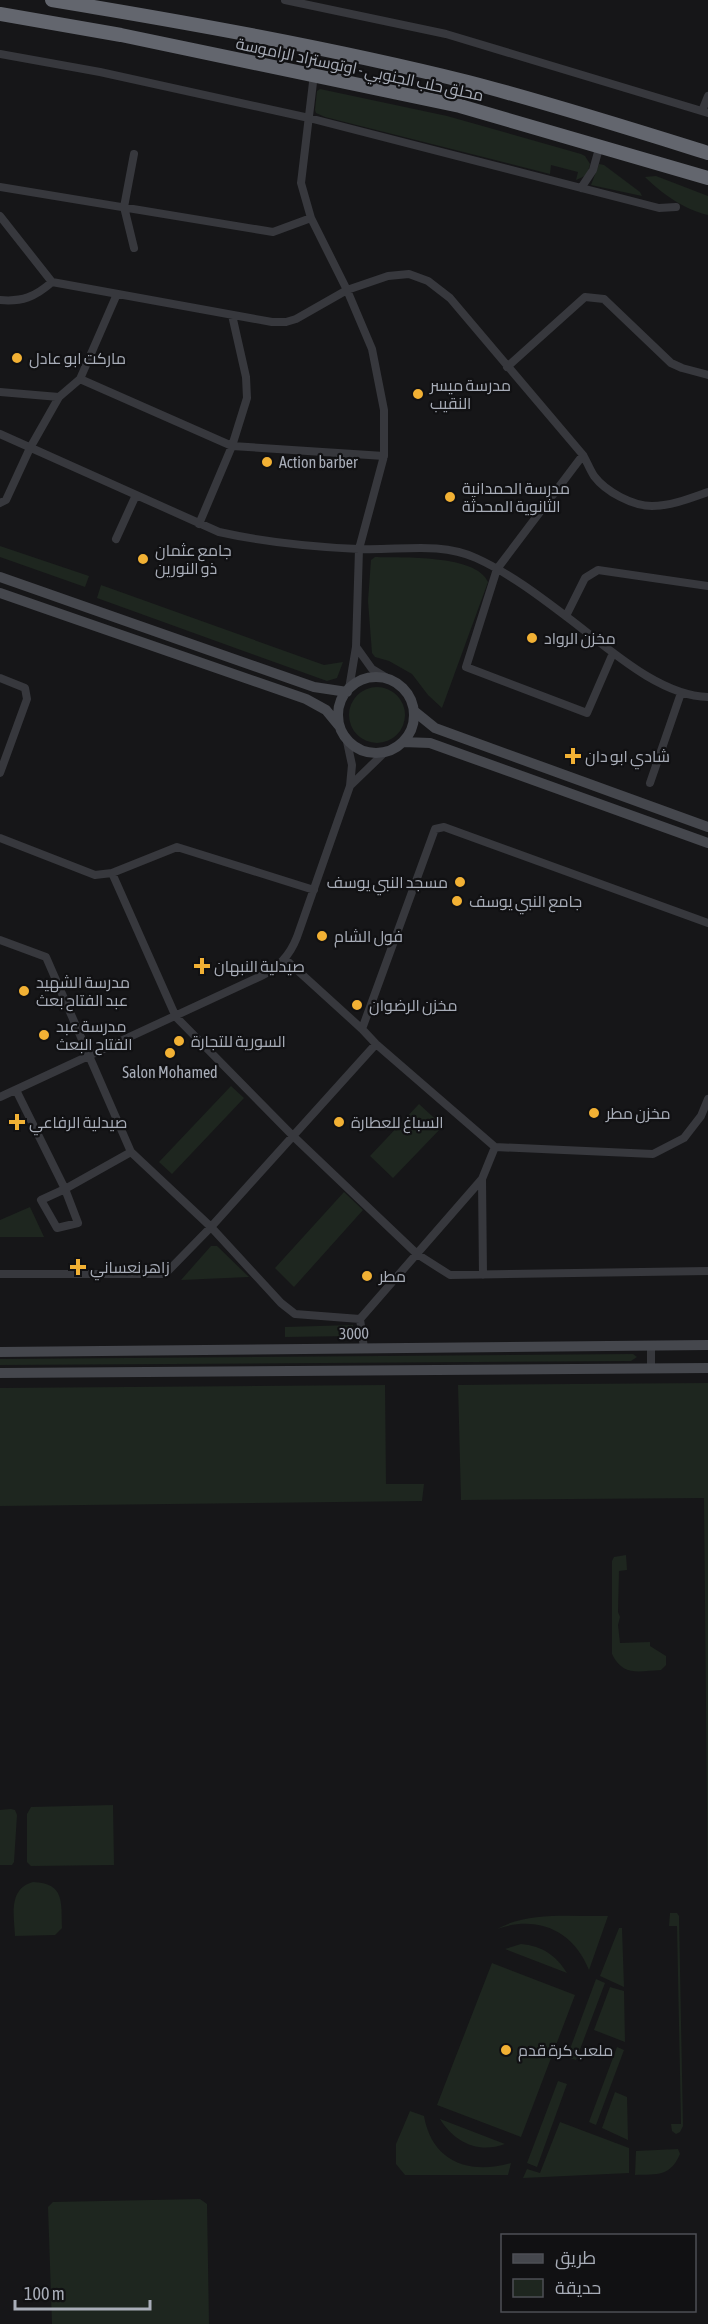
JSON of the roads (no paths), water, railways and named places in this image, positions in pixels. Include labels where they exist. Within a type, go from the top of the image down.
[{"type":"highway","name":"محلق حلب الجنوبي - اوتوستراد الراموسة","points":[[52,0],[297,44],[468,82],[613,123],[708,153]]},
{"type":"highway","name":"محلق حلب الجنوبي - اوتوستراد الراموسة","points":[[0,14],[121,35],[460,106],[708,178]]},
{"type":"street","points":[[285,0],[446,34],[705,112],[708,96]]},
{"type":"street","points":[[0,54],[100,72],[309,118],[659,208],[676,207]]},
{"type":"street","points":[[314,74],[302,183],[311,218],[347,290],[372,349],[384,410],[384,456],[359,549],[356,647],[348,690],[339,708],[340,727]]},
{"type":"street","points":[[581,188],[593,170],[598,152]]},
{"type":"street","points":[[134,154],[124,207],[134,248]]},
{"type":"street","points":[[0,187],[273,232],[311,218]]},
{"type":"street","points":[[0,216],[52,282],[272,322],[286,322],[347,290],[388,276],[409,274],[428,281],[450,298],[583,455],[595,477],[615,493],[635,503],[653,506],[708,492]]},
{"type":"street","points":[[0,300],[26,300],[52,282]]},
{"type":"street","points":[[0,503],[6,500],[30,448],[59,397],[80,379],[117,294]]},
{"type":"street","points":[[507,367],[585,297],[594,296],[604,299],[671,363],[708,375]]},
{"type":"street","points":[[199,524],[232,446],[247,398],[246,377],[232,315]]},
{"type":"street","points":[[80,379],[232,446],[384,456]]},
{"type":"street","points":[[0,392],[59,397]]},
{"type":"street","points":[[0,434],[219,532],[252,540],[359,549],[446,549],[473,556],[507,574],[613,653],[652,678],[681,693],[708,697]]},
{"type":"street","points":[[583,455],[497,569],[466,667],[587,713],[613,653]]},
{"type":"street","points":[[116,539],[136,495]]},
{"type":"street","points":[[566,616],[585,578],[598,570],[708,586]]},
{"type":"street","points":[[0,577],[314,687],[348,690],[367,678],[387,678]]},
{"type":"street","points":[[24,602],[29,588]]},
{"type":"street","points":[[0,593],[306,699],[326,710],[340,727],[346,737],[351,758],[350,786],[294,945],[285,959],[268,973],[0,1098]]},
{"type":"street","points":[[350,786],[385,752],[403,742],[414,722],[414,711],[406,690],[365,662],[356,647]]},
{"type":"street","points":[[0,678],[25,688],[27,699],[0,773]]},
{"type":"street","points":[[650,783],[681,693]]},
{"type":"street","points":[[414,711],[435,728],[708,827]]},
{"type":"street","points":[[346,737],[363,751],[385,752]]},
{"type":"street","points":[[403,742],[430,743],[708,843]]},
{"type":"street","points":[[362,1029],[435,829],[444,827],[708,922]]},
{"type":"street","points":[[0,838],[95,875],[112,873],[177,847],[314,890]]},
{"type":"street","points":[[112,873],[176,1017],[293,1136],[417,1254],[450,1275],[708,1271]]},
{"type":"street","points":[[0,940],[46,957],[131,1152],[211,1227],[280,1303],[295,1314],[360,1318]]},
{"type":"street","points":[[285,959],[376,1044],[495,1147],[653,1154],[684,1138],[701,1116],[708,1099]]},
{"type":"street","points":[[0,1274],[165,1275],[376,1044]]},
{"type":"street","points":[[16,1090],[65,1189],[78,1223],[57,1228],[41,1200],[65,1189],[131,1152]]},
{"type":"street","points":[[364,1348],[360,1318],[482,1179],[495,1147]]},
{"type":"street","points":[[482,1179],[483,1275]]},
{"type":"street","name":"3000","points":[[0,1352],[708,1345]]},
{"type":"street","points":[[651,1346],[651,1368]]},
{"type":"street","points":[[0,1373],[708,1368]]},
{"type":"place","name":"ماركت ابو عادل","points":[[17,358]]},
{"type":"place","name":"مدرسة ميسر النقيب","points":[[418,394]]},
{"type":"place","name":"Action barber","points":[[267,462]]},
{"type":"place","name":"مدرسة الحمدانية الثانوية المحدثة","points":[[450,497]]},
{"type":"place","name":"جامع عثمان ذو النورين","points":[[143,559]]},
{"type":"place","name":"مخزن الرواد","points":[[532,638]]},
{"type":"place","name":"شادي ابو دان","points":[[573,756]]},
{"type":"place","name":"مسجد النبي يوسف","points":[[460,882]]},
{"type":"place","name":"جامع النبي يوسف","points":[[457,901]]},
{"type":"place","name":"فول الشام","points":[[322,936]]},
{"type":"place","name":"صيدلية النبهان","points":[[202,966]]},
{"type":"place","name":"مدرسة الشهيد عبد الفتاح بعث","points":[[24,991]]},
{"type":"place","name":"مخزن الرضوان","points":[[357,1005]]},
{"type":"place","name":"مدرسة عبد الفتاح البعث","points":[[44,1035]]},
{"type":"place","name":"السورية للتجارة","points":[[179,1041]]},
{"type":"place","name":"Salon Mohamed","points":[[170,1053]]},
{"type":"place","name":"مخزن مطر","points":[[594,1113]]},
{"type":"place","name":"صيدلية الرفاعي","points":[[17,1122]]},
{"type":"place","name":"السباغ للعطارة","points":[[339,1122]]},
{"type":"place","name":"زاهر نعساني","points":[[78,1267]]},
{"type":"place","name":"مطر","points":[[367,1276]]},
{"type":"place","name":"ملعب كرة قدم","points":[[506,2050]]}]
